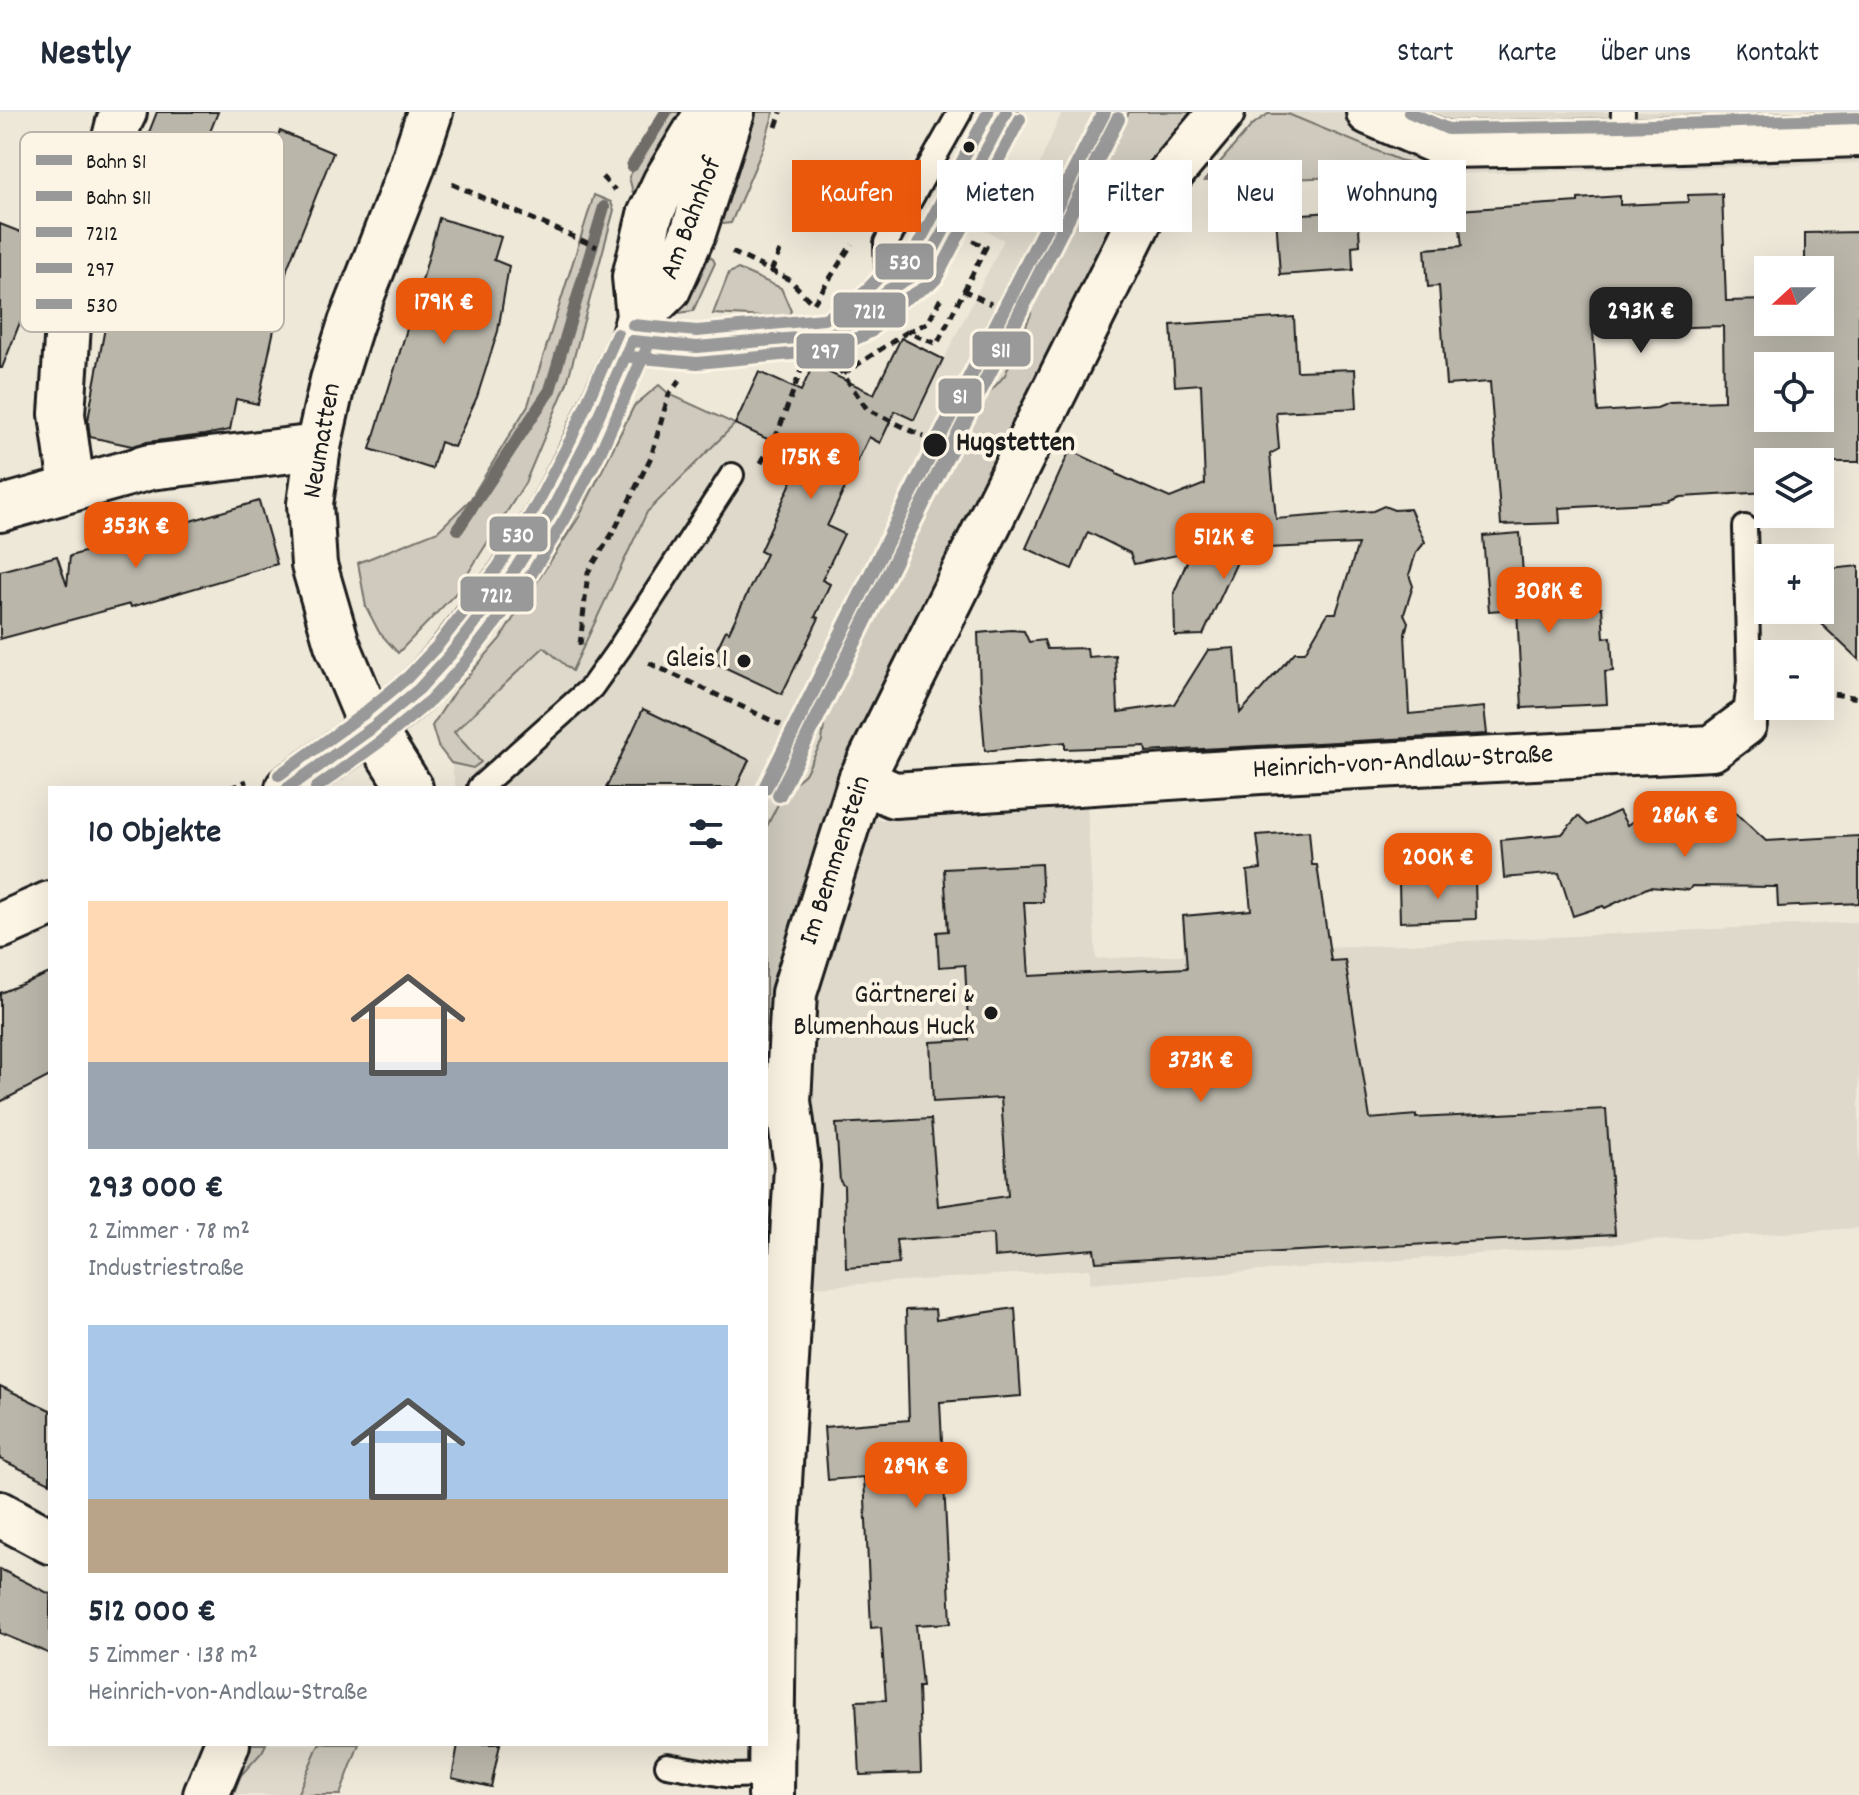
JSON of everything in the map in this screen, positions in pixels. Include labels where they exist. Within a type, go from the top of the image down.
[{"type":"street","points":[[116,132],[124,112]]},
{"type":"street","name":"Neumatten","points":[[372,728],[337,644],[314,565],[310,504],[318,447],[333,380],[351,323],[412,167],[430,112]]},
{"type":"street","name":"Am Bahnhof","points":[[636,329],[635,277],[650,215],[665,183],[708,112]]},
{"type":"street","name":"Am Bahnhof","points":[[272,782],[372,728],[419,689],[450,655],[511,576],[551,512],[578,459],[636,329],[668,289],[693,233],[732,112]]},
{"type":"street","name":"Im Bemmenstein","points":[[771,1785],[773,1588],[797,1167],[788,1101],[794,993],[861,780],[1151,197],[1222,112]]},
{"type":"street","points":[[1369,112],[1445,145],[1622,127],[1859,134]]},
{"type":"street","points":[[68,332],[62,414],[72,487]]},
{"type":"street","points":[[0,509],[150,467],[318,447]]},
{"type":"street","name":"Heinrich-von-Andlaw-Straße","points":[[861,780],[894,795],[1260,771],[1712,748],[1744,724]]},
{"type":"street","points":[[372,728],[409,786]]},
{"type":"street","points":[[0,926],[48,905]]},
{"type":"street","points":[[0,1514],[48,1540]]},
{"type":"street","points":[[206,1795],[226,1746]]},
{"type":"lane","points":[[888,290],[886,243],[960,112]]},
{"type":"lane","points":[[636,329],[697,347],[829,335],[862,318],[888,290],[923,270],[1006,112]]},
{"type":"lane","points":[[481,786],[592,687],[732,475]]},
{"type":"lane","name":"Heinrich-von-Andlaw-Straße","points":[[1744,724],[1749,681],[1745,527]]},
{"type":"lane","points":[[667,1765],[771,1785]]},
{"type":"path","points":[[412,167],[597,246]]},
{"type":"path","points":[[843,374],[907,332],[937,344],[986,247],[972,241]]},
{"type":"path","points":[[727,250],[790,280],[821,311]]},
{"type":"path","points":[[771,271],[780,251]]},
{"type":"path","points":[[963,290],[991,304]]},
{"type":"path","points":[[732,475],[760,466],[778,432],[802,373],[799,356],[809,299]]},
{"type":"path","points":[[832,359],[867,409],[924,437]]},
{"type":"path","points":[[592,687],[578,662],[588,572],[614,531],[651,457],[669,394]]},
{"type":"path","points":[[864,415],[867,409]]},
{"type":"path","points":[[880,424],[883,417]]},
{"type":"path","points":[[619,649],[781,725]]},
{"type":"path","points":[[1834,694],[1859,698]]},
{"type":"path","points":[[244,786],[272,782]]},
{"type":"shaded area","points":[[661,112],[687,112],[642,199],[633,193],[629,177],[634,168],[630,165]]},
{"type":"shaded area","points":[[750,112],[774,112],[763,148],[731,223],[712,225]]},
{"type":"shaded area","points":[[1062,112],[1129,112],[1119,134],[1101,146],[1094,160],[1079,160],[1079,191],[1063,223],[1063,160],[1041,160]]},
{"type":"shaded area","points":[[1129,112],[1190,112],[1161,160],[1094,160],[1101,146],[1119,134]]},
{"type":"shaded area","points":[[1264,112],[1859,112],[1859,163],[1466,174],[1466,160],[1399,160],[1288,114]]},
{"type":"shaded area","points":[[1268,114],[1288,114],[1399,160],[1318,160],[1318,178],[1302,178],[1302,160],[1222,160],[1252,125]]},
{"type":"shaded area","points":[[1079,191],[1079,232],[1124,232],[833,803],[798,897],[768,1034],[768,824],[784,792],[805,774],[822,741],[826,711],[975,409],[1005,375],[1031,314],[1034,282],[1059,232],[1063,232],[1063,223]]},
{"type":"shaded area","points":[[594,195],[611,202],[614,210],[567,383],[525,483],[455,594],[398,653],[379,632],[366,607],[358,563],[438,531],[470,500],[528,405]]},
{"type":"shaded area","points":[[989,232],[1059,232],[1034,282],[1031,314],[1005,375],[975,409],[826,711],[822,741],[805,774],[784,792],[768,824],[768,786],[456,786],[451,763],[480,762],[454,733],[545,646],[572,670],[647,512],[735,424],[759,372],[800,392],[813,365],[871,399],[901,338],[944,359],[1004,240]]},
{"type":"shaded area","points":[[697,249],[715,263],[693,311],[679,313],[675,307]]},
{"type":"shaded area","points":[[738,269],[781,288],[791,311],[787,318],[713,314],[729,273]]},
{"type":"shaded area","points":[[659,385],[669,394],[735,424],[647,512],[572,671],[544,647],[454,732],[481,762],[473,768],[451,763],[438,746],[432,726],[454,692],[500,639],[579,517],[634,406]]},
{"type":"shaded area","points":[[833,803],[879,820],[1087,807],[1096,959],[1859,922],[1859,1228],[1090,1284],[1090,1269],[813,1287],[816,1181],[809,1110],[768,1115],[768,1034],[798,897]]},
{"type":"shaded area","points":[[251,1746],[265,1746],[241,1775],[233,1795],[230,1795]]},
{"type":"shaded area","points":[[265,1746],[318,1746],[297,1795],[233,1795],[241,1775]]},
{"type":"shaded area","points":[[318,1746],[358,1746],[340,1795],[297,1795]]},
{"type":"building","points":[[157,112],[218,112],[210,132],[149,132]]},
{"type":"building","points":[[284,133],[333,153],[284,283]]},
{"type":"building","points":[[1722,194],[1726,301],[1754,300],[1754,336],[1834,336],[1834,256],[1805,256],[1805,233],[1859,232],[1859,462],[1834,462],[1834,448],[1754,448],[1754,493],[1681,497],[1667,502],[1559,508],[1560,523],[1501,525],[1490,382],[1446,385],[1439,286],[1428,287],[1425,249],[1462,246],[1460,232],[1466,232],[1466,209],[1620,196],[1620,205],[1688,202],[1688,195]],"holes":[[[1723,326],[1724,401],[1669,403],[1657,408],[1598,412],[1593,330]]]},
{"type":"building","points":[[1318,213],[1318,232],[1359,232],[1360,245],[1352,246],[1353,270],[1280,275],[1277,232],[1302,232],[1302,214]]},
{"type":"building","points":[[439,218],[501,237],[494,260],[509,266],[498,331],[477,397],[454,447],[440,442],[432,469],[370,449]]},
{"type":"building","points":[[0,224],[20,232],[20,322],[0,368]]},
{"type":"building","points":[[1294,317],[1297,371],[1355,369],[1357,408],[1276,412],[1279,449],[1270,454],[1276,519],[1373,511],[1384,506],[1394,510],[1410,509],[1425,542],[1416,553],[1409,575],[1413,586],[1404,614],[1408,622],[1405,634],[1409,714],[1484,707],[1487,734],[1146,752],[1145,746],[1065,749],[1065,742],[985,751],[978,633],[1024,631],[1029,642],[1044,640],[1047,649],[1087,648],[1088,657],[1115,655],[1118,712],[1174,704],[1208,650],[1235,648],[1240,713],[1295,652],[1305,652],[1328,613],[1336,613],[1358,544],[1243,549],[1203,635],[1175,636],[1174,593],[1191,552],[1134,564],[1130,553],[1088,532],[1072,569],[1026,548],[1070,450],[1170,498],[1205,484],[1201,384],[1175,386],[1171,325]]},
{"type":"building","points":[[104,332],[273,332],[258,404],[236,399],[230,430],[132,446],[90,437],[88,421]]},
{"type":"building","points":[[901,338],[943,359],[914,420],[895,411],[880,443],[869,437],[827,526],[844,534],[822,580],[830,584],[815,617],[819,618],[782,694],[711,661],[726,630],[729,632],[766,554],[760,551],[795,474],[791,472],[800,454],[735,424],[759,372],[801,391],[813,365],[874,394]]},
{"type":"building","points":[[259,501],[277,564],[131,607],[130,604],[0,639],[0,571],[57,556],[67,586],[70,556]]},
{"type":"building","points":[[1520,533],[1525,602],[1579,599],[1580,608],[1602,607],[1604,638],[1611,637],[1613,671],[1605,672],[1607,704],[1522,708],[1517,609],[1489,611],[1483,536]]},
{"type":"building","points":[[1859,566],[1859,660],[1821,624],[1834,624],[1834,569]]},
{"type":"building","points":[[643,709],[749,760],[737,786],[607,786]]},
{"type":"building","points":[[1678,793],[1718,822],[1728,806],[1766,841],[1859,836],[1859,903],[1778,907],[1777,887],[1692,886],[1689,890],[1649,887],[1605,908],[1603,906],[1573,916],[1559,873],[1504,878],[1501,840],[1562,834],[1578,816],[1588,825],[1619,811],[1627,825],[1647,812],[1667,818]]},
{"type":"building","points":[[1309,831],[1312,865],[1317,865],[1331,961],[1345,960],[1370,1119],[1606,1109],[1615,1234],[1096,1262],[1094,1249],[994,1257],[993,1234],[896,1240],[899,1264],[846,1268],[844,1186],[840,1181],[836,1124],[931,1119],[938,1206],[1008,1196],[1001,1098],[933,1102],[930,1042],[969,1040],[965,965],[939,967],[937,932],[948,931],[944,869],[1041,864],[1043,902],[1024,902],[1029,976],[1187,968],[1183,916],[1251,910],[1247,871],[1261,869],[1257,835]]},
{"type":"building","points":[[1475,879],[1476,919],[1400,922],[1399,883]]},
{"type":"building","points":[[48,974],[48,1077],[0,1102],[0,993]]},
{"type":"building","points":[[1015,1308],[1021,1396],[940,1402],[951,1623],[916,1625],[922,1687],[918,1687],[921,1773],[860,1775],[856,1701],[886,1700],[881,1627],[871,1628],[864,1477],[828,1480],[824,1427],[909,1420],[906,1310],[935,1309],[936,1320]]},
{"type":"building","points":[[0,1386],[48,1409],[48,1482],[0,1459]]},
{"type":"building","points":[[0,1569],[48,1593],[48,1653],[0,1633]]},
{"type":"building","points":[[458,1746],[500,1746],[491,1787],[452,1778]]},
{"type":"waterway","points":[[632,166],[666,112]]},
{"type":"waterway","points":[[458,529],[550,390],[604,207]]},
{"type":"rail line","name":"S1","points":[[766,786],[1104,112]]},
{"type":"rail line","name":"S11","points":[[779,795],[1118,119]]},
{"type":"transit line","name":"530","points":[[633,325],[697,331],[824,319],[852,305],[879,277],[911,258],[988,112]]},
{"type":"transit line","name":"7212","points":[[632,341],[697,347],[829,335],[862,318],[888,290],[923,270],[1006,112]]},
{"type":"transit line","name":"530","points":[[1409,112],[1448,129],[1858,118]]},
{"type":"transit line","name":"297","points":[[631,357],[697,363],[833,350],[872,331],[898,303],[936,279],[1020,119]]},
{"type":"transit line","name":"530","points":[[279,775],[362,715],[408,677],[438,645],[498,567],[537,504],[571,439],[617,334]]},
{"type":"transit line","name":"7212","points":[[291,786],[372,728],[419,689],[450,655],[511,576],[551,512],[585,446],[632,341]]},
{"type":"transit line","name":"297","points":[[319,786],[431,700],[463,665],[524,586],[600,453],[647,348]]},
{"type":"place","name":"Hugstetten","points":[[935,445]]},
{"type":"place","name":"Gleis 1","points":[[744,661]]},
{"type":"place","name":"Gärtnerei & Blumenhaus Huck","points":[[991,1013]]}]
